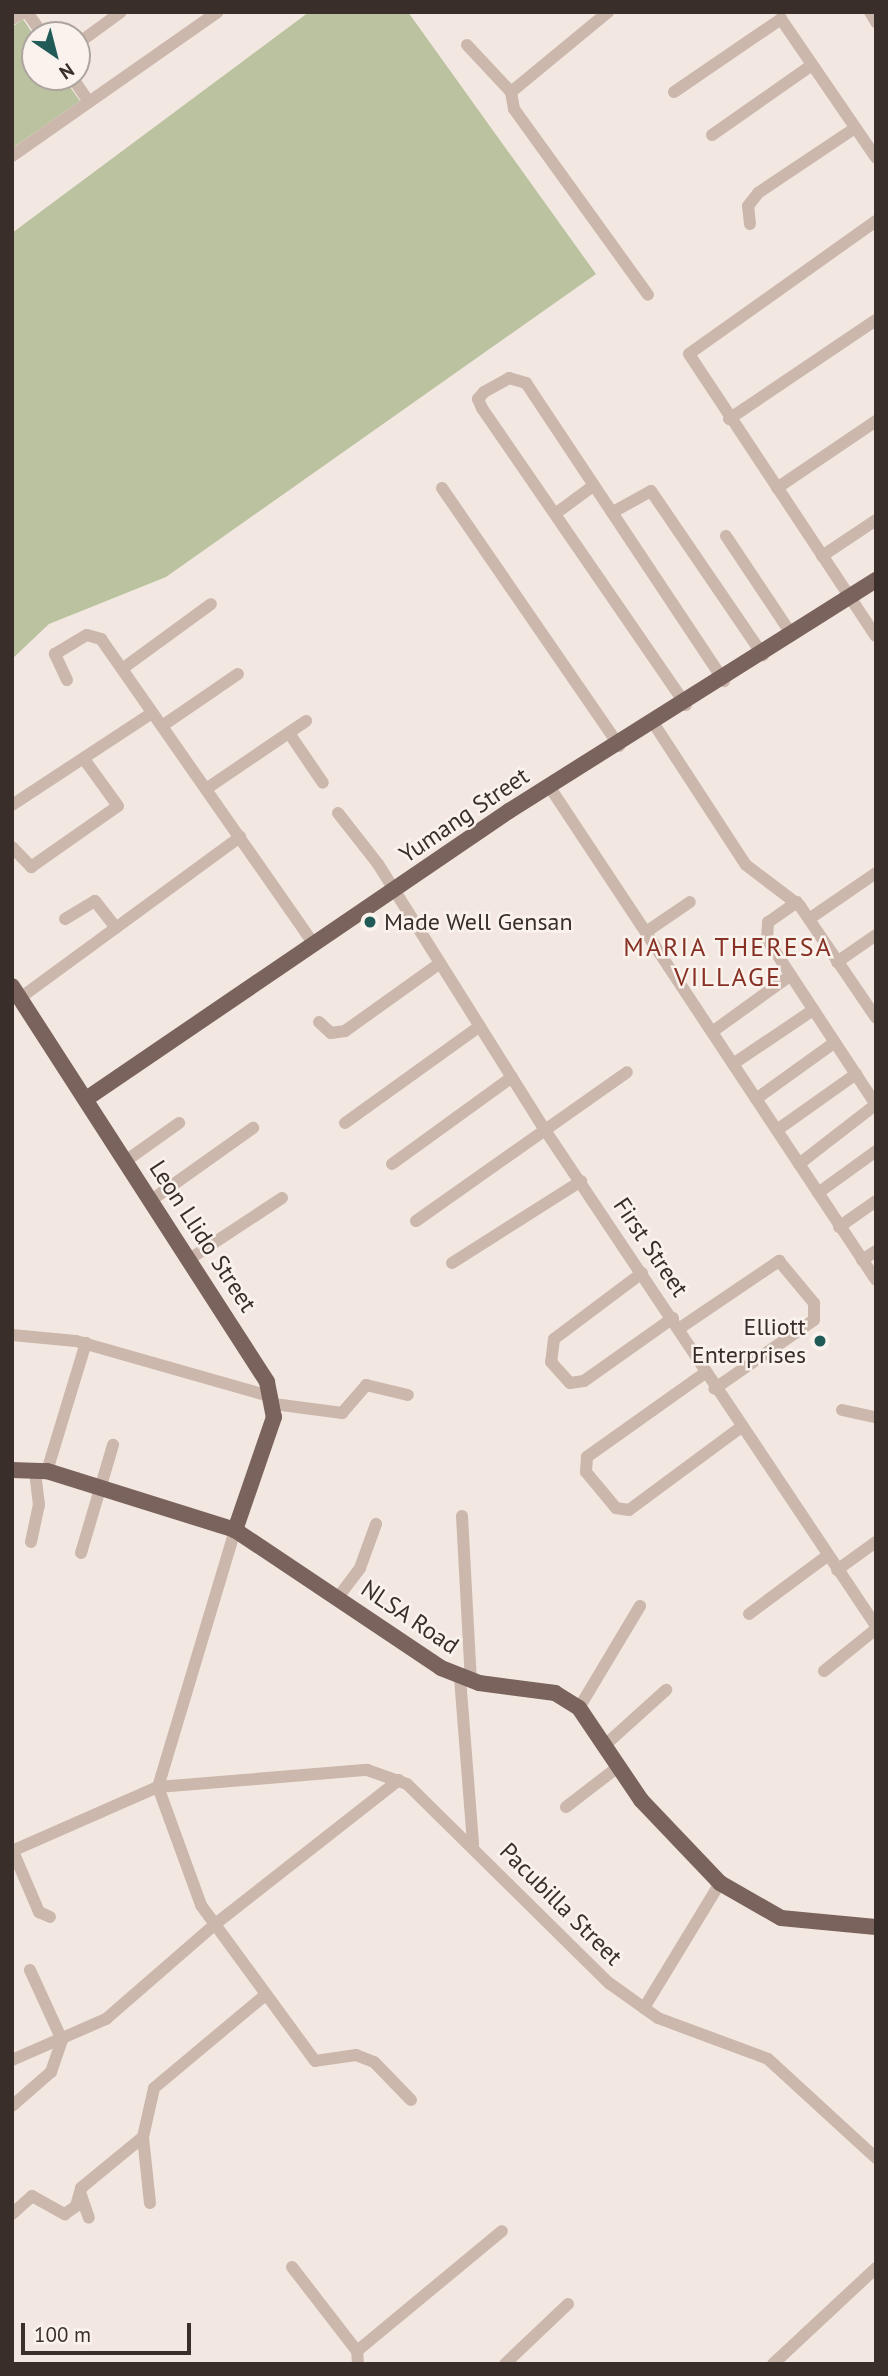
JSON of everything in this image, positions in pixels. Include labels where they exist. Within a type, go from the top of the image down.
[{"type":"main road","name":"Yumang Street","points":[[86,1099],[549,786],[686,705],[876,580]]},
{"type":"main road","name":"Leon Llido Street","points":[[17,998],[191,1258],[273,1401]]},
{"type":"main road","points":[[235,1530],[273,1401]]},
{"type":"main road","name":"NLSA Road","points":[[12,1470],[41,1471],[235,1530],[466,1679],[540,1688],[579,1708],[658,1821],[720,1883],[781,1918],[876,1927]]},
{"type":"street","points":[[12,19],[25,12]]},
{"type":"street","points":[[91,34],[121,12]]},
{"type":"street","points":[[14,152],[218,12]]},
{"type":"street","points":[[511,92],[608,12]]},
{"type":"street","points":[[870,12],[876,22]]},
{"type":"street","points":[[674,92],[779,16],[852,130],[876,158]]},
{"type":"street","points":[[467,45],[511,92],[514,109],[648,295]]},
{"type":"street","points":[[712,135],[812,65]]},
{"type":"street","points":[[82,91],[89,102]]},
{"type":"street","points":[[750,224],[748,206],[758,193],[852,130]]},
{"type":"street","points":[[876,221],[690,349],[729,419],[876,636]]},
{"type":"street","points":[[729,419],[876,320]]},
{"type":"street","points":[[686,705],[482,408],[481,395],[509,378],[526,383],[724,681]]},
{"type":"street","points":[[777,488],[876,421]]},
{"type":"street","points":[[555,514],[593,486]]},
{"type":"street","points":[[442,488],[619,746]]},
{"type":"street","points":[[613,512],[651,491],[763,655]]},
{"type":"street","points":[[822,556],[876,520]]},
{"type":"street","points":[[726,536],[792,635]]},
{"type":"street","points":[[122,669],[211,604]]},
{"type":"street","points":[[67,680],[55,654],[87,635],[101,639],[314,944]]},
{"type":"street","points":[[162,726],[238,674]]},
{"type":"street","points":[[12,805],[152,713]]},
{"type":"street","points":[[206,789],[306,721]]},
{"type":"street","points":[[654,724],[746,865],[797,902],[837,962],[871,1001],[876,1018]]},
{"type":"street","points":[[289,733],[323,783]]},
{"type":"street","points":[[12,847],[31,867],[118,806],[84,759]]},
{"type":"street","points":[[549,786],[876,1280]]},
{"type":"street","name":"First Street","points":[[338,813],[393,889],[545,1130],[677,1323],[714,1388],[876,1628]]},
{"type":"street","points":[[17,998],[240,837]]},
{"type":"street","points":[[809,919],[876,873]]},
{"type":"street","points":[[65,919],[95,901],[116,928]]},
{"type":"street","points":[[646,932],[690,902]]},
{"type":"street","points":[[797,902],[766,927],[791,975],[876,1105],[799,1164]]},
{"type":"street","points":[[837,962],[876,935]]},
{"type":"street","points":[[319,1022],[331,1033],[345,1031],[439,964]]},
{"type":"street","points":[[712,1032],[791,975]]},
{"type":"street","points":[[733,1064],[813,1010]]},
{"type":"street","points":[[345,1123],[480,1026]]},
{"type":"street","points":[[756,1099],[835,1042]]},
{"type":"street","points":[[416,1221],[626,1072]]},
{"type":"street","points":[[776,1130],[856,1074]]},
{"type":"street","points":[[392,1164],[512,1077]]},
{"type":"street","points":[[127,1160],[179,1123]]},
{"type":"street","points":[[153,1199],[253,1128]]},
{"type":"street","points":[[818,1193],[876,1151]]},
{"type":"street","points":[[453,1264],[581,1181]]},
{"type":"street","points":[[191,1258],[282,1198]]},
{"type":"street","points":[[839,1227],[876,1201]]},
{"type":"street","points":[[862,1260],[876,1251]]},
{"type":"street","points":[[642,1273],[554,1339],[551,1362],[570,1383],[584,1381],[779,1261],[814,1304],[814,1321],[714,1388]]},
{"type":"street","points":[[12,1335],[86,1343],[273,1401],[342,1413],[366,1385],[408,1395]]},
{"type":"street","points":[[31,1542],[39,1505],[41,1471],[86,1343]]},
{"type":"street","points":[[705,1373],[587,1457],[586,1472],[616,1508],[629,1510],[741,1427]]},
{"type":"street","points":[[842,1410],[876,1416]]},
{"type":"street","points":[[81,1553],[113,1445]]},
{"type":"street","points":[[462,1516],[472,1844]]},
{"type":"street","points":[[339,1596],[359,1568],[376,1524]]},
{"type":"street","points":[[235,1530],[158,1787],[192,1886],[214,1925],[315,2062],[356,2055],[374,2062],[411,2100]]},
{"type":"street","points":[[837,1570],[876,1542]]},
{"type":"street","points":[[749,1614],[827,1556]]},
{"type":"street","points":[[579,1708],[640,1606]]},
{"type":"street","points":[[824,1671],[876,1628]]},
{"type":"street","points":[[604,1746],[666,1690]]},
{"type":"street","points":[[566,1807],[618,1767]]},
{"type":"street","points":[[50,1917],[39,1912],[13,1850],[158,1787],[368,1770],[399,1780]]},
{"type":"street","points":[[12,2060],[106,2019],[214,1925],[399,1780]]},
{"type":"street","name":"Pacubilla Street","points":[[399,1780],[472,1844],[554,1933],[644,2008],[768,2059],[876,2158]]},
{"type":"street","points":[[644,2008],[720,1883]]},
{"type":"street","points":[[12,2106],[51,2072],[62,2040],[30,1970]]},
{"type":"street","points":[[150,2203],[143,2137],[163,2075],[264,1996]]},
{"type":"street","points":[[12,2214],[32,2196],[65,2214],[76,2206],[81,2188],[143,2137]]},
{"type":"street","points":[[81,2188],[89,2218]]},
{"type":"street","points":[[292,2267],[358,2357],[502,2231]]},
{"type":"street","points":[[773,2364],[876,2268]]},
{"type":"street","points":[[505,2364],[568,2304]]},
{"type":"green space","points":[[309,12],[408,12],[596,274],[166,577],[49,624],[12,659],[12,233]]},
{"type":"green space","points":[[23,19],[24,21],[21,21],[21,91],[73,91],[80,101],[14,147],[12,27]]},
{"type":"place","name":"Made Well Gensan","points":[[370,922]]},
{"type":"place","name":"Elliott Enterprises","points":[[820,1341]]},
{"type":"district","name":"MARIA THERESA VILLAGE","points":[[728,962]]}]
